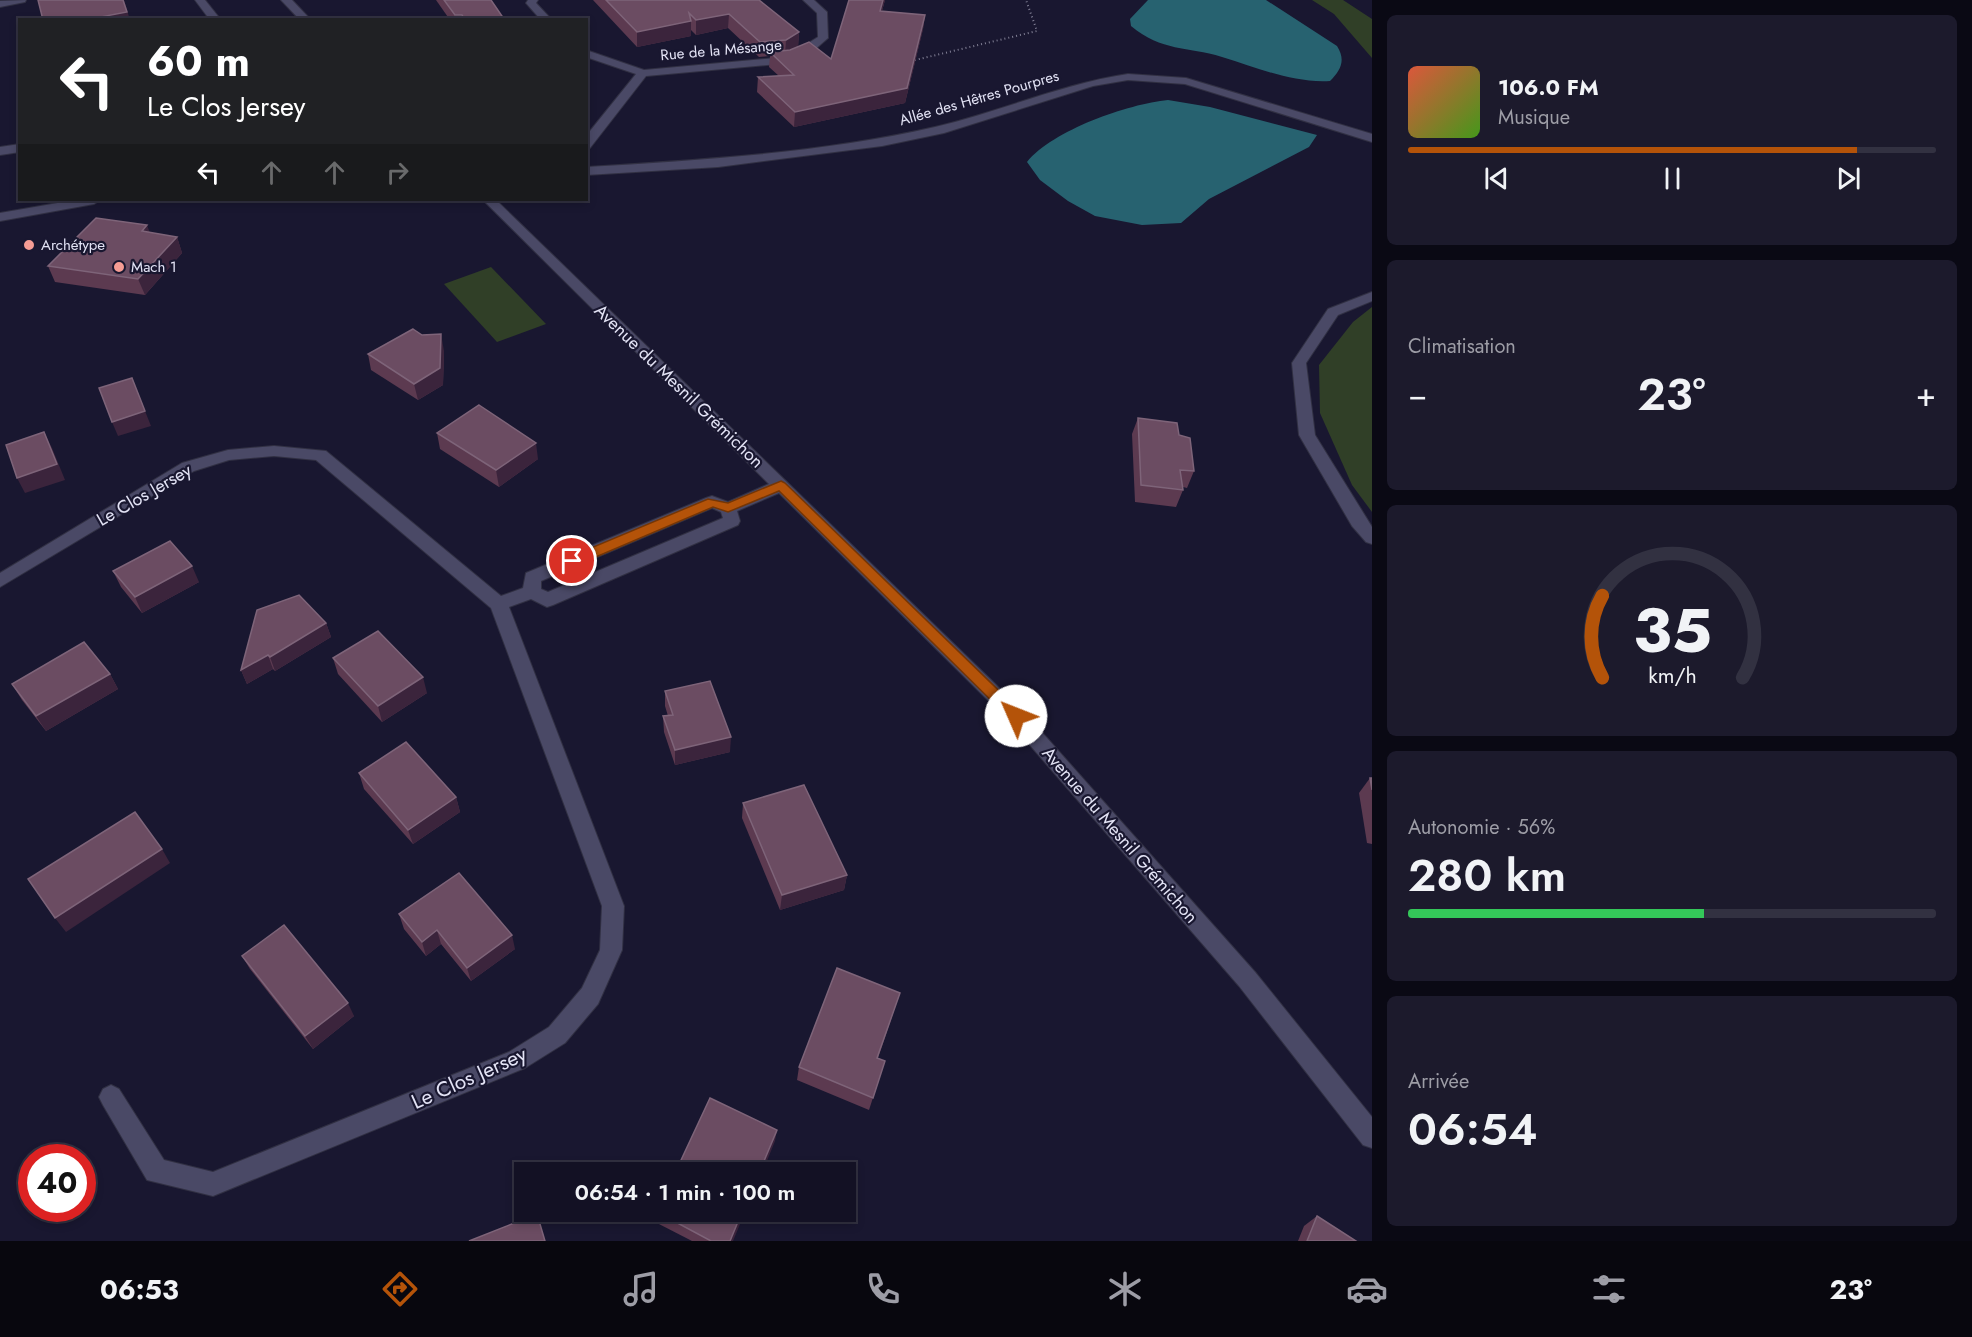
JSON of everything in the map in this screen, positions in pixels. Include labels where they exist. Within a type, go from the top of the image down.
[{"type":"street","points":[[0,4],[21,0]]},
{"type":"street","points":[[200,0],[214,18]]},
{"type":"street","points":[[286,0],[304,18]]},
{"type":"street","points":[[533,0],[531,3],[545,18]]},
{"type":"street","name":"Rue de la Mésange","points":[[588,54],[643,73],[788,60],[808,50],[823,38],[822,12],[808,0]]},
{"type":"street","name":"Rue de la Mésange","points":[[588,142],[643,73]]},
{"type":"street","name":"Allée des Hêtres Pourpres","points":[[588,171],[718,163],[882,142],[940,130],[1091,83],[1128,77],[1186,81],[1372,138]]},
{"type":"street","points":[[0,151],[18,148]]},
{"type":"street","points":[[0,217],[88,201]]},
{"type":"street","name":"Avenue du Mesnil Grémichon","points":[[490,201],[1016,716],[1247,979],[1372,1136]]},
{"type":"street","points":[[1372,296],[1333,312],[1299,363],[1307,435],[1358,522],[1372,538]]},
{"type":"street","name":"Le Clos Jersey","points":[[0,580],[188,467],[228,455],[274,451],[320,455],[499,604],[613,906],[611,950],[590,996],[557,1035],[517,1060],[213,1184],[156,1171],[111,1097]]},
{"type":"street","points":[[532,592],[532,578],[712,502],[728,508],[781,486]]},
{"type":"street","points":[[499,604],[532,592],[547,600],[732,521],[728,508]]},
{"type":"path","points":[[905,62],[1029,35],[1037,31],[1026,0]]},
{"type":"shaded area","points":[[1148,0],[1266,0],[1337,46],[1342,60],[1341,65],[1330,81],[1302,80],[1222,57],[1164,44],[1131,26],[1130,19]]},
{"type":"shaded area","points":[[1312,0],[1343,0],[1372,19],[1372,58],[1334,14]]},
{"type":"shaded area","points":[[1168,100],[1210,107],[1317,135],[1309,147],[1209,199],[1181,223],[1142,225],[1095,216],[1068,201],[1040,180],[1027,162],[1054,139],[1092,120],[1133,107]]},
{"type":"shaded area","points":[[491,267],[546,324],[497,342],[444,284]]},
{"type":"shaded area","points":[[1372,307],[1372,512],[1352,485],[1320,413],[1319,365],[1353,322]]},
{"type":"building","points":[[38,0],[123,0],[127,12],[95,18],[42,18]]},
{"type":"building","points":[[444,0],[491,0],[503,18],[464,18],[462,15],[455,15]]},
{"type":"building","points":[[606,0],[759,0],[799,32],[786,40],[760,42],[729,14],[696,20],[689,13],[691,21],[637,32]]},
{"type":"building","points":[[849,0],[883,0],[880,11],[925,15],[907,88],[795,112],[758,77],[794,75],[770,52],[790,50],[809,42],[831,59]]},
{"type":"building","points":[[96,218],[147,225],[142,231],[177,237],[138,279],[48,266]]},
{"type":"building","points":[[413,329],[422,335],[441,334],[440,368],[414,384],[368,354]]},
{"type":"building","points":[[132,378],[145,411],[112,422],[99,388]]},
{"type":"building","points":[[479,405],[536,443],[496,470],[437,433]]},
{"type":"building","points":[[1138,418],[1177,423],[1179,435],[1190,438],[1194,471],[1180,470],[1183,490],[1141,485]]},
{"type":"building","points":[[44,432],[57,464],[17,478],[6,445]]},
{"type":"building","points":[[170,541],[192,566],[135,597],[113,571]]},
{"type":"building","points":[[299,595],[326,623],[270,657],[268,655],[241,670],[257,610]]},
{"type":"building","points":[[378,631],[423,677],[378,706],[333,658]]},
{"type":"building","points":[[84,642],[110,674],[36,716],[12,684]]},
{"type":"building","points":[[710,681],[731,737],[675,750],[663,716],[673,715],[665,691]]},
{"type":"building","points":[[406,742],[456,797],[408,830],[359,773]]},
{"type":"building","points":[[804,785],[847,875],[782,895],[743,803]]},
{"type":"building","points":[[135,812],[162,849],[55,918],[28,879]]},
{"type":"building","points":[[459,873],[512,935],[467,968],[437,930],[422,942],[399,914]]},
{"type":"building","points":[[284,925],[348,1003],[305,1036],[242,956]]},
{"type":"building","points":[[837,968],[900,993],[877,1058],[885,1061],[873,1098],[799,1067]]},
{"type":"building","points":[[710,1098],[777,1130],[764,1162],[680,1162]]},
{"type":"building","points":[[1317,1216],[1356,1241],[1307,1241]]},
{"type":"building","points":[[517,1222],[539,1222],[545,1241],[469,1241]]},
{"type":"building","points":[[676,1222],[738,1222],[730,1241],[711,1241]]},
{"type":"place","name":"Archétype","points":[[29,245]]},
{"type":"place","name":"Mach 1","points":[[119,267]]},
{"type":"route","points":[[572,561],[712,502],[728,508],[781,486],[1016,716]]}]
